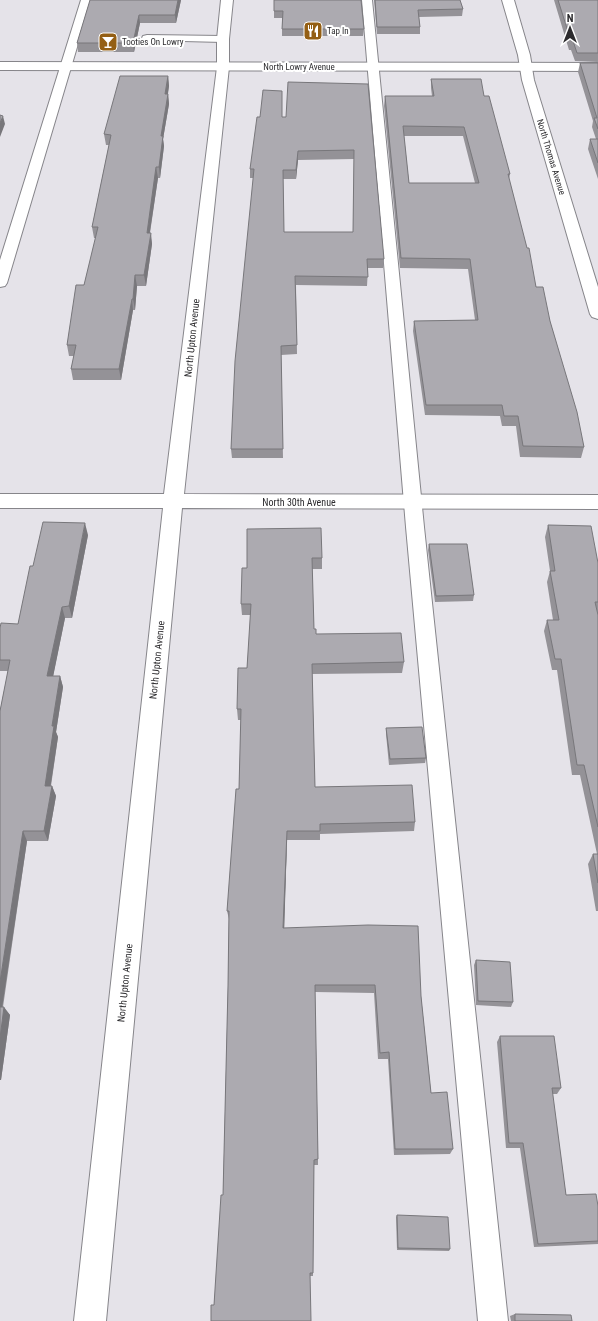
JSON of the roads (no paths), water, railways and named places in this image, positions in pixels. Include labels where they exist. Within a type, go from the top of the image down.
[{"type":"street","name":"North Upton Avenue","points":[[90,1321],[174,502],[223,67],[223,39],[227,0]]},
{"type":"street","name":"North Thomas Avenue","points":[[508,0],[526,66],[528,80],[598,314]]},
{"type":"street","name":"North Lowry Avenue","points":[[0,66],[598,66]]},
{"type":"street","name":"North 30th Avenue","points":[[0,500],[174,502],[598,502]]},
{"type":"lane","points":[[0,283],[86,0]]},
{"type":"lane","points":[[367,0],[413,501],[493,1321]]},
{"type":"lane","points":[[147,38],[223,39]]},
{"type":"place","name":"Tap In","points":[[313,31]]},
{"type":"place","name":"Tooties On Lowry","points":[[108,42]]}]
